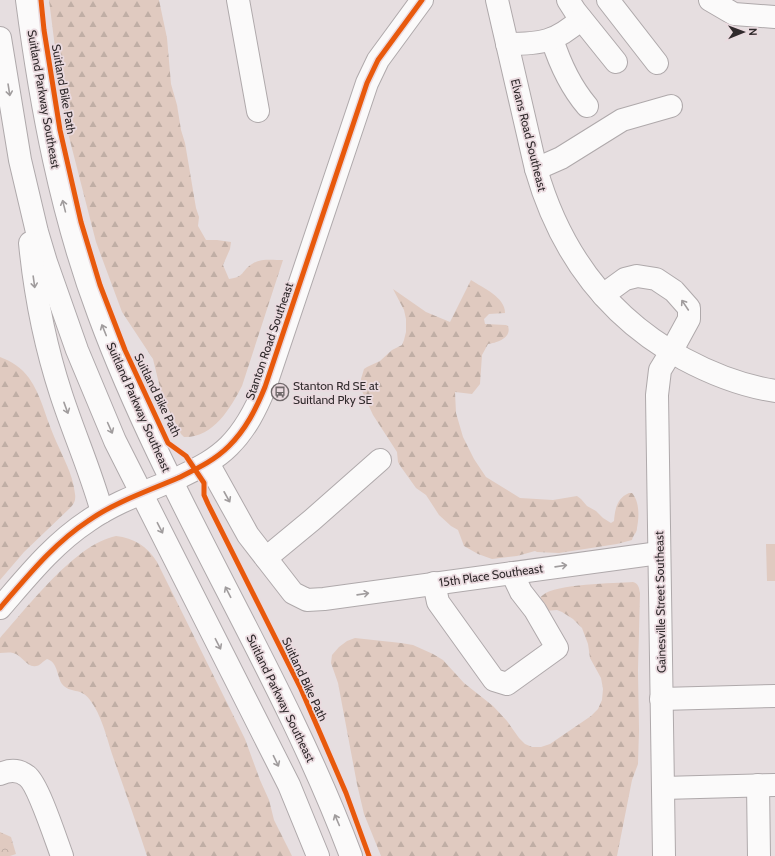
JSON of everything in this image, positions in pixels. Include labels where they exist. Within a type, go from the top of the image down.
[{"type":"main road","name":"Suitland Parkway Southeast","points":[[27,0],[45,119],[58,182],[76,252],[99,316],[121,371],[172,480],[300,736],[328,798],[351,856]]},
{"type":"main road","points":[[238,0],[258,111]]},
{"type":"main road","name":"Stanton Road Southeast","points":[[0,608],[61,540],[102,512],[208,463],[228,447],[250,420],[260,401],[270,373],[367,83],[381,57],[422,0]]},
{"type":"main road","name":"Elvans Road Southeast","points":[[498,0],[536,169],[546,202],[557,228],[578,264],[603,295],[636,327],[653,341],[671,352],[720,376],[746,385],[775,391]]},
{"type":"main road","points":[[568,0],[581,19],[616,62]]},
{"type":"main road","points":[[608,0],[657,63]]},
{"type":"main road","points":[[710,0],[734,14],[775,17]]},
{"type":"main road","points":[[507,44],[526,44],[552,39],[570,29],[581,19]]},
{"type":"main road","points":[[0,38],[20,160],[32,263],[42,323],[61,395],[90,473],[102,512]]},
{"type":"main road","points":[[552,39],[558,59],[565,74],[587,106]]},
{"type":"main road","points":[[536,169],[561,158],[622,120],[671,106]]},
{"type":"main road","points":[[20,160],[46,262],[77,350],[110,429],[289,785],[318,856]]},
{"type":"main road","name":"Gainesville Street Southeast","points":[[603,295],[625,279],[637,276],[656,279],[674,291],[688,308],[689,319],[660,370],[657,387],[664,856]]},
{"type":"main road","points":[[266,558],[380,460]]},
{"type":"main road","name":"15th Place Southeast","points":[[208,463],[248,535],[293,593],[307,600],[324,599],[659,553]]},
{"type":"main road","points":[[434,583],[438,602],[494,680],[506,684],[557,648],[535,610],[521,592],[512,572]]},
{"type":"main road","points":[[661,699],[775,696]]},
{"type":"main road","points":[[0,774],[13,770],[27,776],[33,783],[62,856]]},
{"type":"main road","points":[[663,788],[766,785],[759,856]]},
{"type":"green space","points":[[49,0],[159,0],[167,38],[171,84],[185,143],[196,208],[199,217],[198,226],[206,240],[231,242],[230,249],[223,265],[229,279],[238,277],[255,262],[283,260],[242,386],[226,413],[204,433],[184,437],[181,434],[162,396],[153,359],[122,312],[96,242],[67,129]]},
{"type":"green space","points":[[471,280],[497,298],[504,307],[505,313],[489,314],[484,319],[485,324],[506,325],[508,326],[509,330],[506,337],[503,339],[488,344],[482,355],[480,384],[472,394],[455,392],[456,413],[463,437],[474,459],[486,477],[520,498],[553,500],[577,496],[587,506],[611,523],[614,521],[617,504],[619,501],[625,495],[632,493],[638,505],[638,515],[637,530],[632,540],[617,544],[559,553],[535,551],[517,556],[492,559],[478,554],[464,546],[458,530],[439,515],[426,495],[416,488],[401,467],[398,462],[397,452],[373,415],[362,391],[361,379],[364,369],[380,361],[392,350],[402,345],[404,340],[406,332],[406,319],[404,310],[393,289],[426,312],[450,322]]},
{"type":"green space","points":[[0,357],[20,368],[33,385],[40,398],[53,434],[69,471],[74,486],[75,496],[74,502],[71,506],[24,552],[0,580]]},
{"type":"green space","points":[[116,536],[129,539],[140,544],[149,551],[157,562],[245,739],[269,800],[274,820],[292,856],[147,856],[103,726],[90,700],[83,693],[68,689],[62,684],[55,666],[51,661],[47,659],[37,666],[33,666],[16,654],[0,653],[0,638],[53,579],[84,551],[100,541]]},
{"type":"green space","points":[[766,544],[775,544],[775,581],[767,581]]},
{"type":"green space","points":[[633,582],[638,585],[640,593],[638,764],[632,780],[617,856],[381,856],[364,814],[338,683],[331,663],[332,655],[339,647],[347,641],[355,638],[413,645],[433,654],[443,660],[464,683],[493,706],[525,744],[532,747],[541,747],[550,744],[591,716],[598,709],[602,700],[603,689],[601,678],[590,658],[588,644],[582,628],[573,619],[562,612],[557,610],[545,611],[539,600],[542,595],[560,588]]},
{"type":"green space","points":[[0,832],[11,837],[16,854],[10,856],[0,856]]},
{"type":"cycle path","name":"Suitland Bike Path","points":[[41,0],[44,30],[60,130],[81,222],[100,285],[125,350],[168,443],[186,456],[204,483],[204,495],[208,504],[301,689],[346,793],[369,856]]},
{"type":"cycle path","points":[[0,608],[52,550],[75,530],[109,508],[198,468],[229,446],[245,426],[265,387],[367,83],[378,60],[422,0]]},
{"type":"place","name":"Stanton Rd SE at Suitland Pky SE","points":[[280,392]]}]
